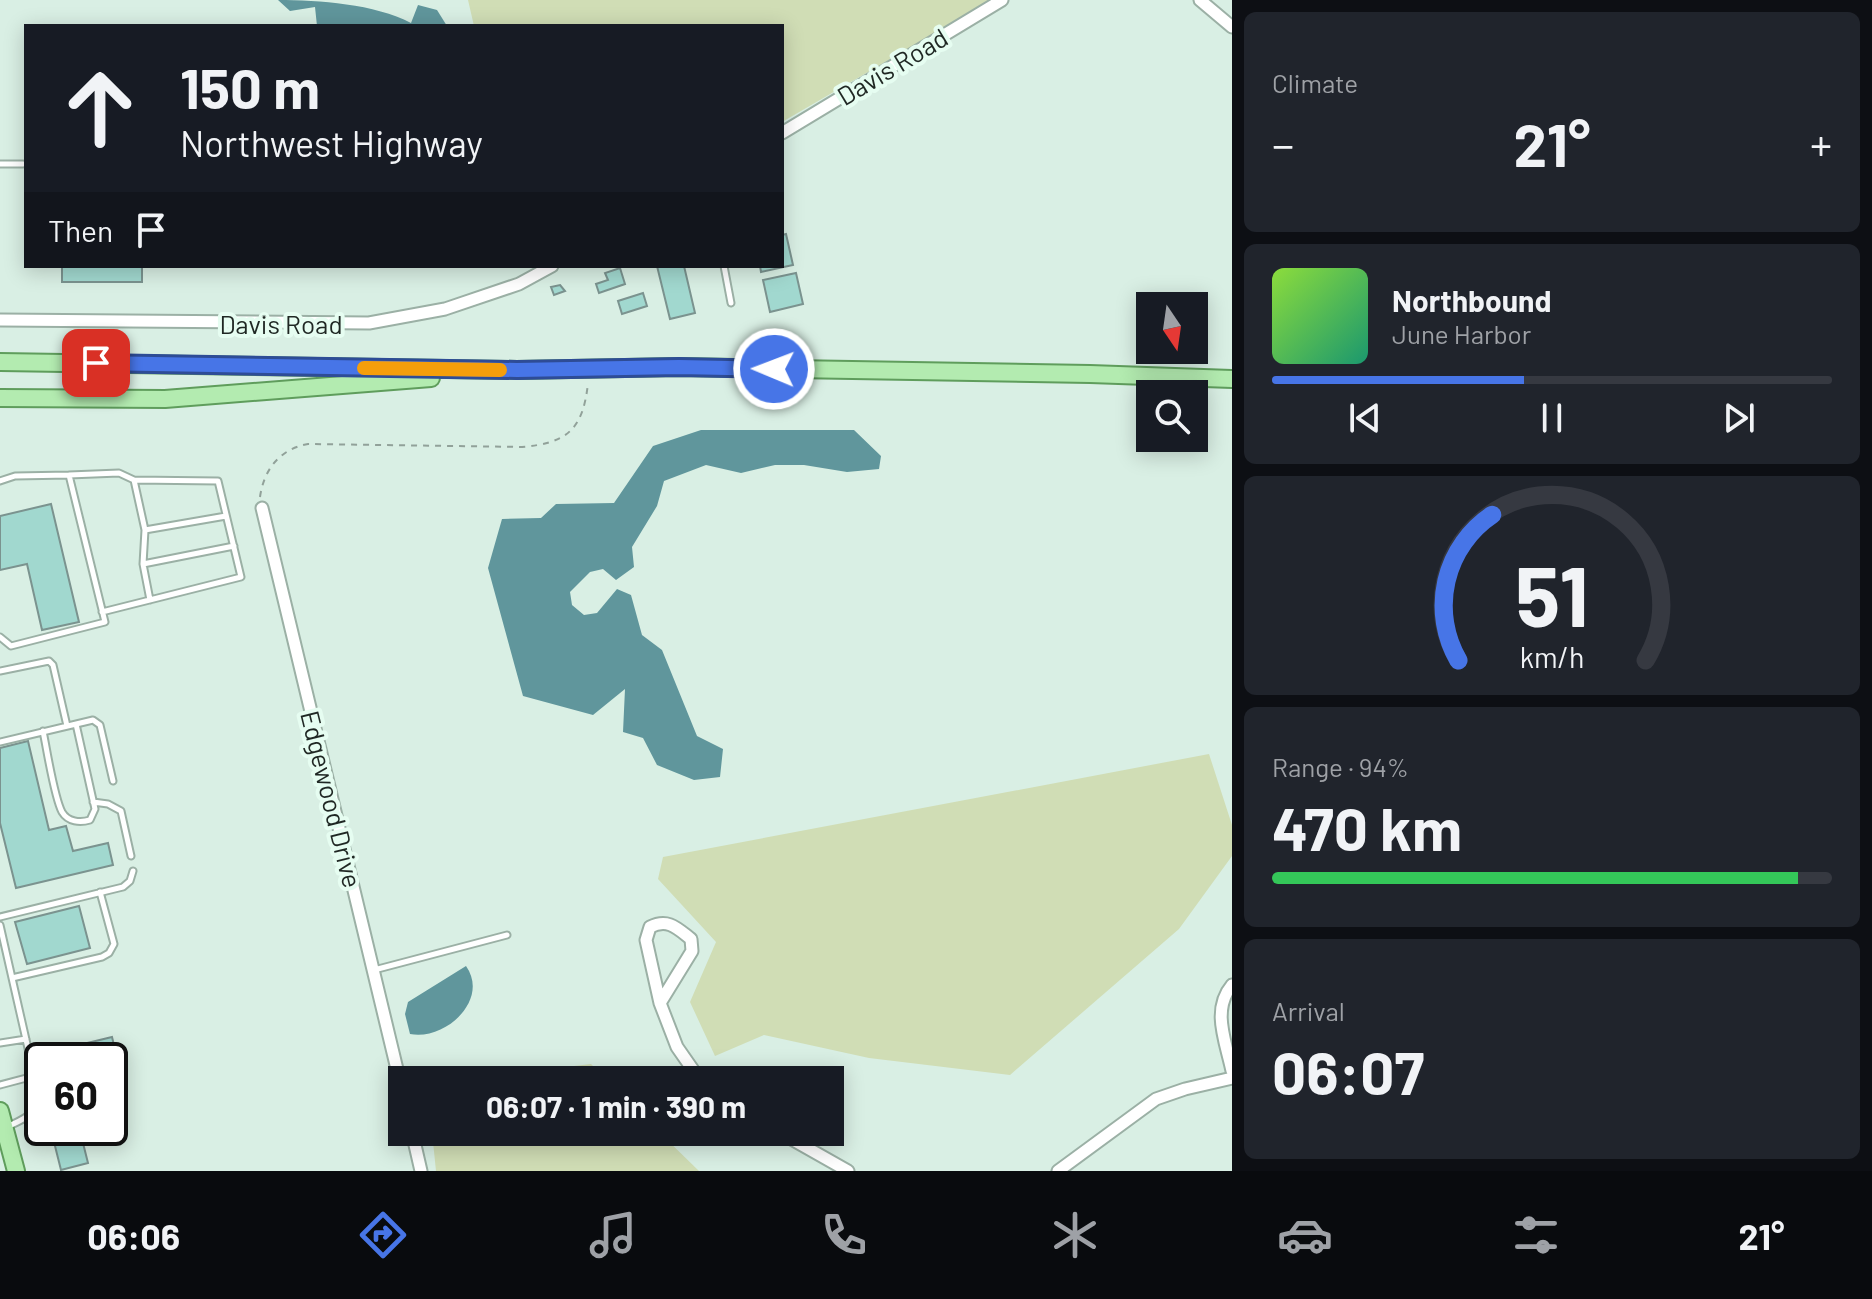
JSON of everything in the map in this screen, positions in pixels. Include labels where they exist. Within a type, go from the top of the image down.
[{"type":"main road","points":[[0,362],[517,370],[679,367],[1232,379]]},
{"type":"main road","points":[[0,398],[165,399],[517,370]]},
{"type":"main road","points":[[0,1111],[16,1171]]},
{"type":"street","name":"Davis Road","points":[[784,132],[1002,0]]},
{"type":"street","points":[[1200,0],[1232,27]]},
{"type":"street","name":"Davis Road","points":[[0,320],[369,323],[445,309],[519,284],[548,268]]},
{"type":"street","name":"Edgewood Drive","points":[[262,508],[396,1066]]},
{"type":"street","points":[[660,1003],[692,951],[691,939],[671,923],[660,922],[650,927],[646,940],[660,1003],[677,1047],[690,1066]]},
{"type":"street","points":[[1232,985],[1223,997],[1219,1010],[1232,1071]]},
{"type":"street","points":[[1058,1171],[1156,1099],[1232,1078]]},
{"type":"street","points":[[415,1146],[421,1171]]},
{"type":"street","points":[[804,1146],[848,1171]]},
{"type":"lane","points":[[0,164],[23,164]]},
{"type":"lane","points":[[724,268],[731,303]]},
{"type":"lane","points":[[0,481],[15,476],[119,473],[134,480],[218,481],[241,577],[102,612]]},
{"type":"lane","points":[[0,637],[11,646],[105,622],[69,475]]},
{"type":"lane","points":[[134,480],[145,530],[143,564],[150,600]]},
{"type":"lane","points":[[145,530],[226,516]]},
{"type":"lane","points":[[143,564],[234,546]]},
{"type":"lane","points":[[0,671],[49,661],[53,665],[67,726]]},
{"type":"lane","points":[[0,742],[93,720],[100,725],[113,781]]},
{"type":"lane","points":[[43,731],[62,811],[74,821],[83,822],[90,820],[94,814],[76,724]]},
{"type":"lane","points":[[93,802],[108,804],[121,811],[131,856]]},
{"type":"lane","points":[[0,917],[123,887],[130,881],[133,871]]},
{"type":"lane","points":[[12,978],[109,953],[114,944],[100,892]]},
{"type":"lane","points":[[0,925],[27,1042]]},
{"type":"lane","points":[[373,970],[507,935]]},
{"type":"lane","points":[[0,1043],[26,1039]]},
{"type":"lane","points":[[0,1085],[24,1079]]},
{"type":"lane","points":[[4,1134],[24,1121]]},
{"type":"path","points":[[262,508],[260,495],[267,473],[279,456],[294,447],[324,443],[522,447],[554,442],[576,427],[586,400],[589,370]]},
{"type":"green space","points":[[468,0],[992,0],[784,121],[784,24],[474,24]]},
{"type":"green space","points":[[1209,754],[1232,825],[1232,856],[1179,929],[1010,1075],[869,1058],[764,1035],[715,1056],[690,1002],[716,942],[658,879],[663,857]]},
{"type":"green space","points":[[433,1146],[673,1146],[699,1171],[436,1171]]},
{"type":"water","points":[[278,0],[364,7],[411,23],[418,5],[437,10],[446,24],[317,24],[315,7],[290,11]]},
{"type":"water","points":[[701,430],[854,430],[881,456],[879,469],[847,472],[804,465],[775,465],[741,473],[706,465],[664,481],[657,506],[632,547],[634,567],[616,580],[603,569],[590,572],[570,592],[572,605],[584,615],[597,613],[617,589],[631,595],[642,635],[662,650],[697,736],[723,749],[720,777],[694,780],[657,765],[643,738],[623,732],[625,689],[593,715],[523,696],[488,568],[502,519],[541,518],[556,504],[614,503],[653,446]]},
{"type":"water","points":[[466,966],[472,979],[472,992],[460,1015],[437,1031],[410,1034],[405,1014],[408,1002]]},
{"type":"building","points":[[784,234],[793,265],[784,267]]},
{"type":"building","points":[[62,268],[142,268],[142,282],[62,282]]},
{"type":"building","points":[[620,268],[625,284],[599,293],[596,284],[608,280],[605,273]]},
{"type":"building","points":[[657,268],[684,268],[695,313],[670,319]]},
{"type":"building","points":[[796,273],[803,304],[770,312],[763,280]]},
{"type":"building","points":[[560,285],[565,291],[554,295],[551,287]]},
{"type":"building","points":[[643,293],[647,306],[622,314],[618,301]]},
{"type":"building","points":[[51,504],[79,622],[42,630],[27,564],[0,570],[0,516]]},
{"type":"building","points":[[28,741],[49,830],[66,826],[73,851],[108,843],[113,865],[16,888],[0,823],[0,748]]},
{"type":"building","points":[[79,906],[90,948],[27,964],[15,922]]},
{"type":"building","points":[[112,1037],[113,1042],[91,1042]]},
{"type":"building","points":[[55,1146],[84,1146],[88,1163],[61,1170]]},
{"type":"slow traffic","points":[[364,368],[500,370]]},
{"type":"route","points":[[96,363],[517,370],[774,369]]}]
